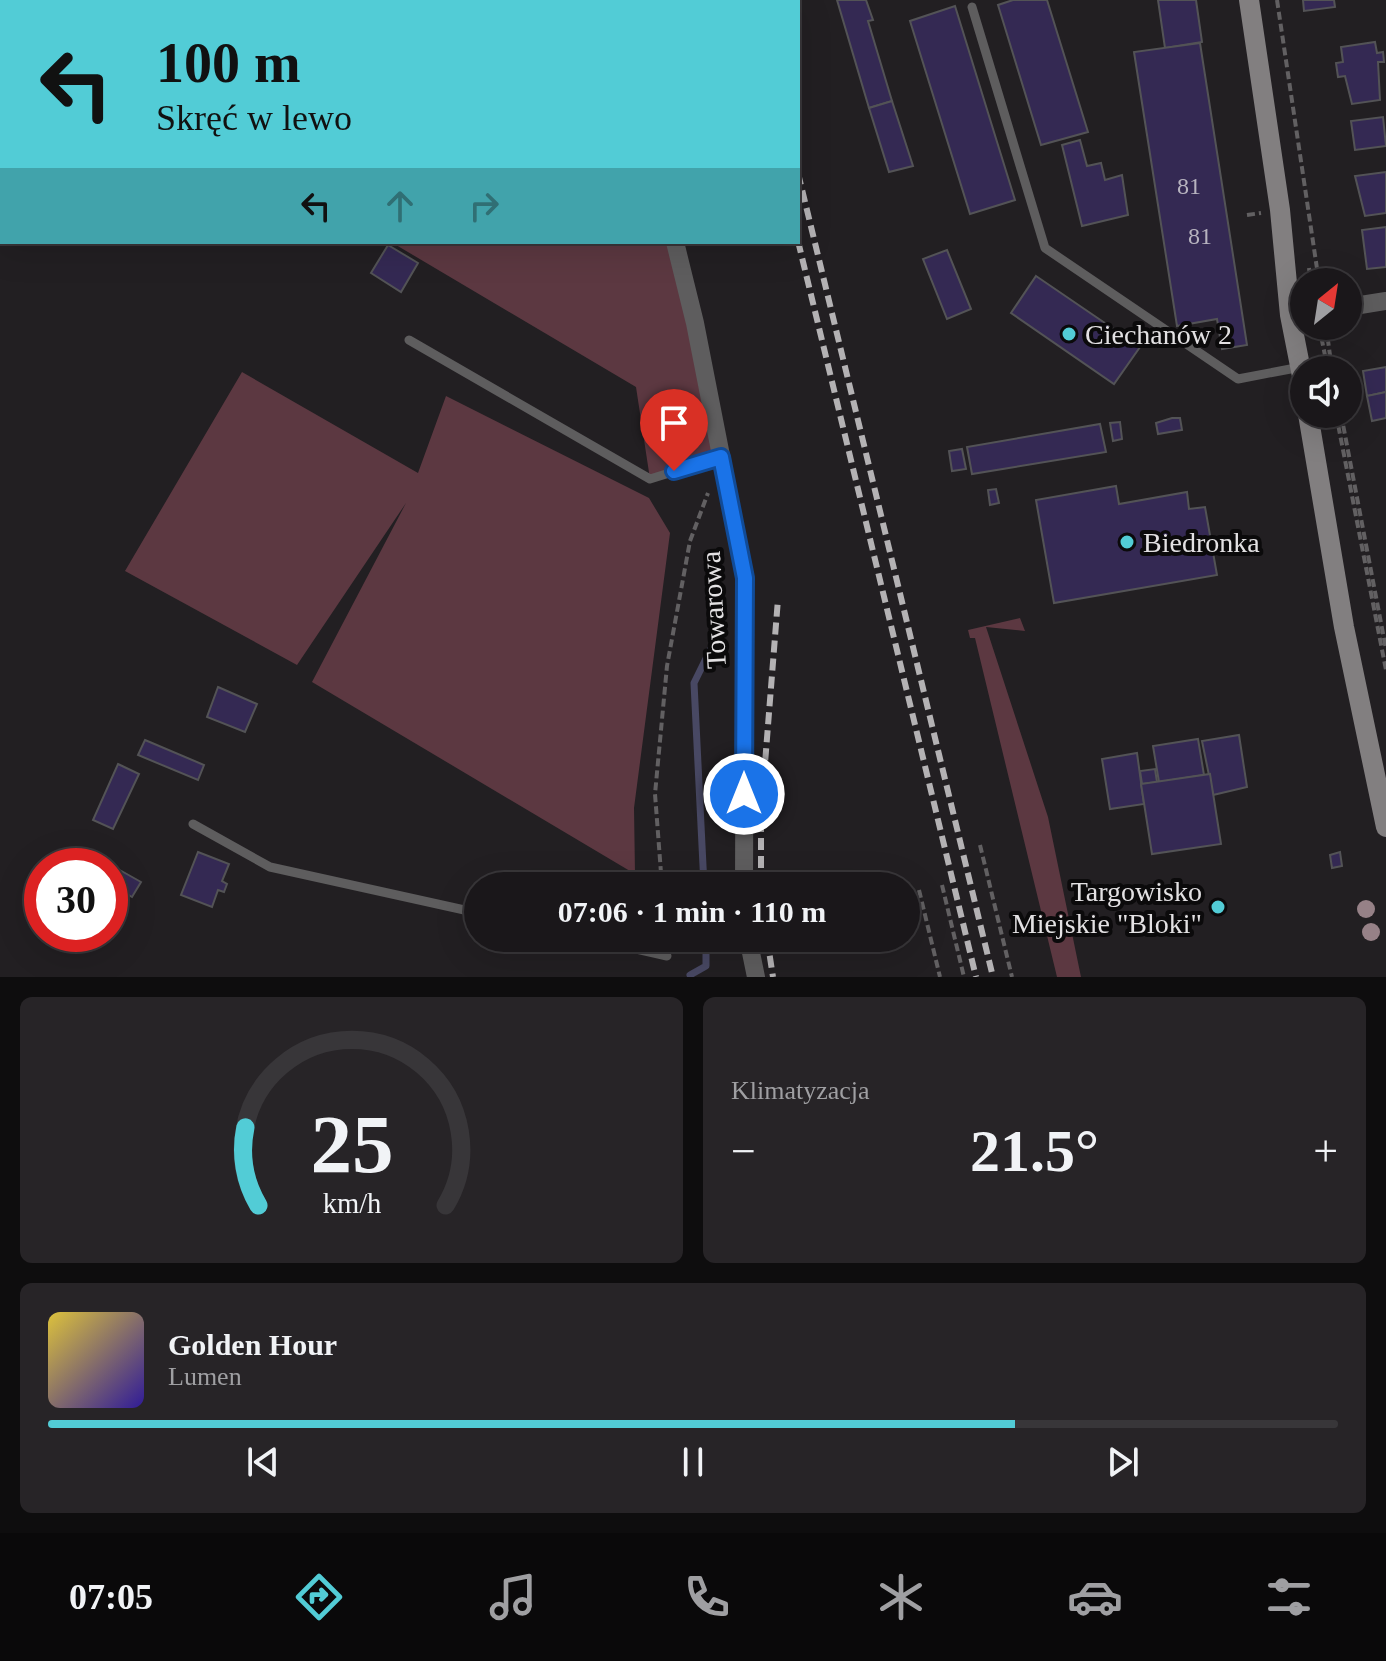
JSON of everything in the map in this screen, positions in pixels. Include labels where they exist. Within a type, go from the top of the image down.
[{"type":"street","points":[[1249,0],[1290,271]]},
{"type":"street","name":"Towarowa","points":[[675,244],[695,323],[745,578],[744,872]]},
{"type":"street","points":[[1362,305],[1386,301]]},
{"type":"street","points":[[1310,428],[1344,627],[1386,827]]},
{"type":"street","points":[[751,952],[756,977]]},
{"type":"lane","points":[[972,7],[1045,248],[1238,379],[1290,377]]},
{"type":"lane","points":[[409,340],[650,479],[721,457]]},
{"type":"lane","points":[[193,824],[270,867],[464,910]]},
{"type":"lane","points":[[649,952],[667,956]]},
{"type":"path","points":[[1277,0],[1317,268]]},
{"type":"path","points":[[1341,428],[1386,649]]},
{"type":"path","points":[[1341,428],[1386,670]]},
{"type":"path","points":[[661,872],[655,794],[667,666],[690,541],[721,457]]},
{"type":"path","points":[[980,845],[1012,977]]},
{"type":"path","points":[[942,885],[964,977]]},
{"type":"path","points":[[920,894],[940,977]]},
{"type":"shaded area","points":[[394,244],[675,244],[721,457],[650,479],[636,387]]},
{"type":"shaded area","points":[[242,372],[418,473],[446,396],[649,498],[670,533],[634,808],[635,872],[312,682],[406,503],[297,665],[125,571]]},
{"type":"shaded area","points":[[1020,618],[1025,631],[986,627],[1048,817],[1081,977],[1057,977],[975,638],[970,638],[968,630]]},
{"type":"building","points":[[837,0],[866,0],[873,20],[868,21],[892,101],[869,108]]},
{"type":"building","points":[[1013,0],[1047,0],[1088,132],[1041,145],[998,5]]},
{"type":"building","points":[[1158,0],[1196,0],[1202,42],[1165,48]]},
{"type":"building","points":[[1303,0],[1334,0],[1335,7],[1304,11]]},
{"type":"building","points":[[955,6],[1015,200],[970,214],[910,21]]},
{"type":"building","points":[[1375,42],[1377,53],[1383,52],[1384,62],[1378,62],[1380,100],[1352,104],[1345,76],[1338,77],[1336,63],[1343,62],[1341,47]]},
{"type":"building","points":[[1200,43],[1247,345],[1222,349],[1217,319],[1177,326],[1134,52]]},
{"type":"building","points":[[892,101],[913,166],[889,172],[869,108]]},
{"type":"building","points":[[1383,117],[1386,146],[1355,150],[1351,121]]},
{"type":"building","points":[[1080,140],[1087,166],[1101,163],[1105,180],[1122,175],[1128,215],[1082,226],[1062,145]]},
{"type":"building","points":[[1386,172],[1386,213],[1365,216],[1355,176]]},
{"type":"building","points":[[1386,227],[1386,267],[1367,269],[1362,230]]},
{"type":"building","points":[[388,245],[418,263],[401,292],[371,273]]},
{"type":"building","points":[[947,250],[971,309],[947,319],[923,259]]},
{"type":"building","points":[[1036,276],[1140,347],[1114,384],[1011,313]]},
{"type":"building","points":[[1386,367],[1386,392],[1367,396],[1363,371]]},
{"type":"building","points":[[1386,392],[1386,418],[1372,421],[1367,396]]},
{"type":"building","points":[[1180,418],[1182,430],[1158,434],[1156,423]]},
{"type":"building","points":[[1120,422],[1122,439],[1113,441],[1110,423]]},
{"type":"building","points":[[1100,424],[1106,452],[972,474],[967,447]]},
{"type":"building","points":[[962,449],[966,469],[952,471],[949,451]]},
{"type":"building","name":"Biedronka","points":[[1116,486],[1119,504],[1187,492],[1189,509],[1205,507],[1217,575],[1054,603],[1036,500]]},
{"type":"building","points":[[996,489],[999,503],[990,505],[988,490]]},
{"type":"building","points":[[218,687],[257,704],[245,732],[207,717]]},
{"type":"building","points":[[1239,735],[1247,787],[1213,795],[1202,741]]},
{"type":"building","points":[[1198,739],[1204,775],[1159,782],[1153,746]]},
{"type":"building","points":[[145,740],[204,765],[198,780],[138,755]]},
{"type":"building","points":[[1137,753],[1144,804],[1110,809],[1102,759]]},
{"type":"building","points":[[118,764],[139,774],[113,829],[93,820]]},
{"type":"building","points":[[1155,769],[1157,782],[1142,784],[1140,771]]},
{"type":"building","points":[[1210,774],[1221,844],[1152,854],[1141,784]]},
{"type":"building","points":[[198,852],[229,864],[222,881],[227,884],[224,892],[218,890],[212,907],[181,895]]},
{"type":"building","points":[[1340,852],[1342,866],[1332,868],[1330,855]]},
{"type":"building","points":[[128,875],[141,882],[132,897],[128,895]]},
{"type":"waterway","points":[[703,872],[694,683],[723,624]]},
{"type":"waterway","points":[[690,975],[706,966],[706,952]]},
{"type":"railway","points":[[800,181],[993,977]]},
{"type":"railway","points":[[799,244],[976,977]]},
{"type":"railway","points":[[761,872],[761,814],[778,599]]},
{"type":"railway","points":[[769,952],[773,977]]},
{"type":"place","name":"Ciechanów 2","points":[[1069,334]]},
{"type":"place","name":"Biedronka","points":[[1127,542]]},
{"type":"place","name":"Targowisko Miejskie \"Bloki\"","points":[[1218,907]]},
{"type":"route","points":[[674,471],[721,457],[745,578],[744,794]]}]
